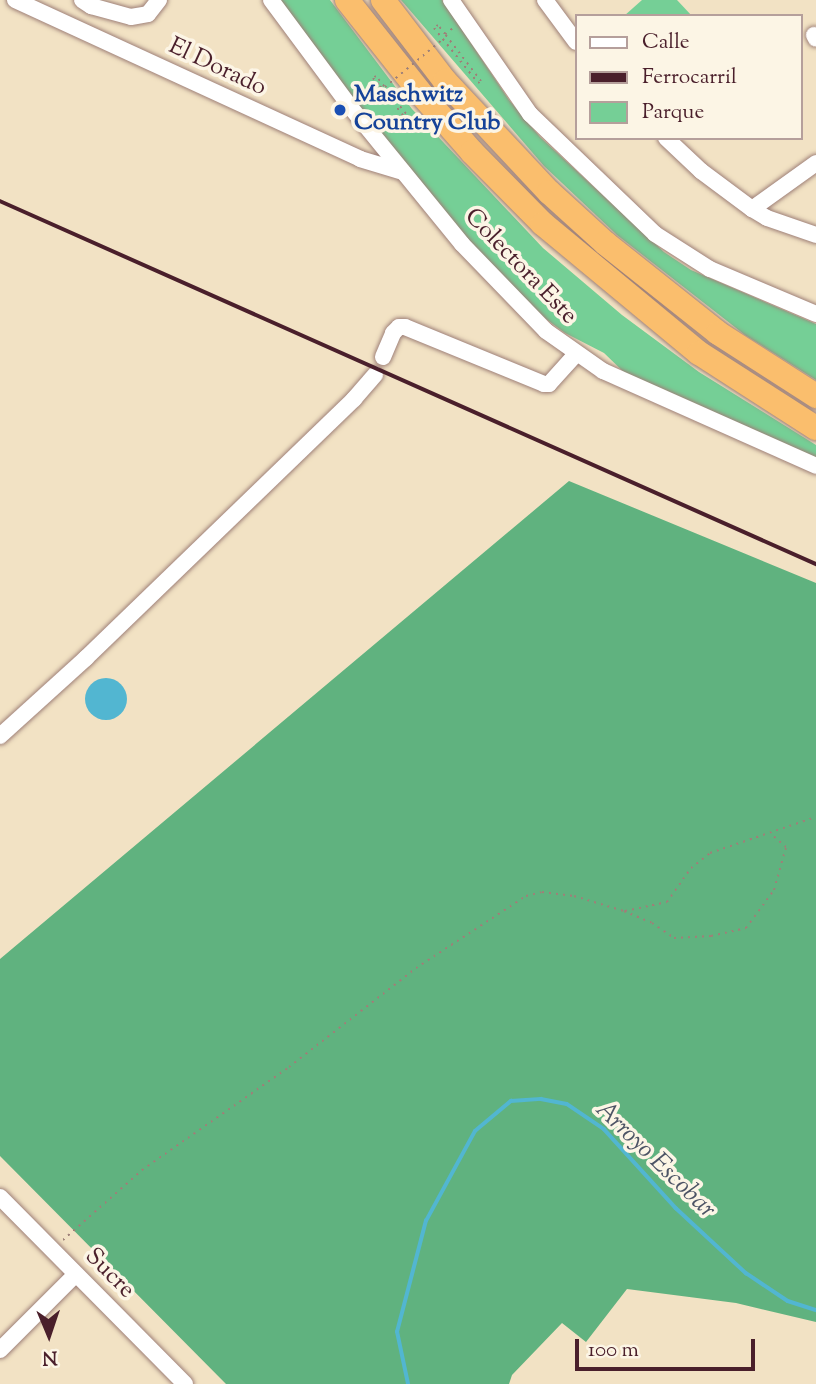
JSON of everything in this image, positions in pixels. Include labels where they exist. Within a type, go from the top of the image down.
[{"type":"highway","points":[[347,0],[373,37],[431,105],[543,224],[699,353],[816,428]]},
{"type":"highway","points":[[383,0],[445,81],[558,201],[605,243],[718,333],[816,396]]},
{"type":"street","name":"El Dorado","points":[[15,0],[360,159],[403,172]]},
{"type":"street","points":[[82,0],[90,6],[131,17],[148,14],[159,0]]},
{"type":"street","name":"Colectora Este","points":[[271,0],[352,109],[403,172],[462,244],[522,308],[576,354],[633,386],[816,466]]},
{"type":"street","points":[[545,0],[574,39]]},
{"type":"street","points":[[454,4],[530,114],[655,234],[710,269],[816,314]]},
{"type":"street","points":[[668,140],[701,171],[752,209],[767,218],[816,235]]},
{"type":"street","points":[[752,209],[816,163]]},
{"type":"street","points":[[383,357],[393,333],[405,327],[544,384],[550,384],[576,354]]},
{"type":"street","points":[[0,736],[86,658],[354,399],[375,375]]},
{"type":"street","name":"Sucre","points":[[0,1197],[186,1384]]},
{"type":"street","points":[[0,1350],[76,1274]]},
{"type":"path","points":[[445,34],[457,25],[449,14],[454,4]]},
{"type":"path","points":[[438,25],[445,34],[481,81],[478,83],[434,28],[438,25]]},
{"type":"path","points":[[385,87],[443,39]]},
{"type":"path","points":[[376,76],[419,130],[416,132],[380,86],[373,78],[376,76]]},
{"type":"path","points":[[352,109],[380,86]]},
{"type":"path","points":[[624,911],[667,902],[691,868],[710,853],[816,817]]},
{"type":"path","points":[[52,1249],[142,1170],[289,1067],[415,968],[501,909],[526,896],[542,892],[574,896],[652,922],[674,938],[711,936],[747,928],[774,890],[786,847],[770,833]]},
{"type":"green space","points":[[279,0],[330,0],[412,109],[543,248],[622,315],[699,372],[816,445],[816,459],[633,381],[604,353],[565,333],[546,319],[478,253],[316,53]]},
{"type":"green space","points":[[401,0],[442,0],[509,100],[540,137],[664,252],[691,270],[816,324],[816,380],[745,335],[617,235],[544,166]]},
{"type":"green space","points":[[642,0],[677,0],[690,14],[626,14]]},
{"type":"green space","points":[[569,481],[816,583],[816,1322],[736,1303],[627,1289],[586,1342],[562,1323],[512,1375],[509,1384],[226,1384],[0,1156],[0,959]]},
{"type":"water","points":[[106,678],[121,684],[127,699],[121,714],[106,720],[91,714],[85,699],[91,684]]},
{"type":"waterway","name":"Arroyo Escobar","points":[[408,1384],[397,1332],[426,1221],[475,1131],[511,1101],[541,1099],[567,1104],[604,1129],[676,1208],[746,1273],[788,1301],[816,1310]]},
{"type":"railway","points":[[0,201],[816,564]]},
{"type":"place","name":"Maschwitz Country Club","points":[[340,110]]}]
